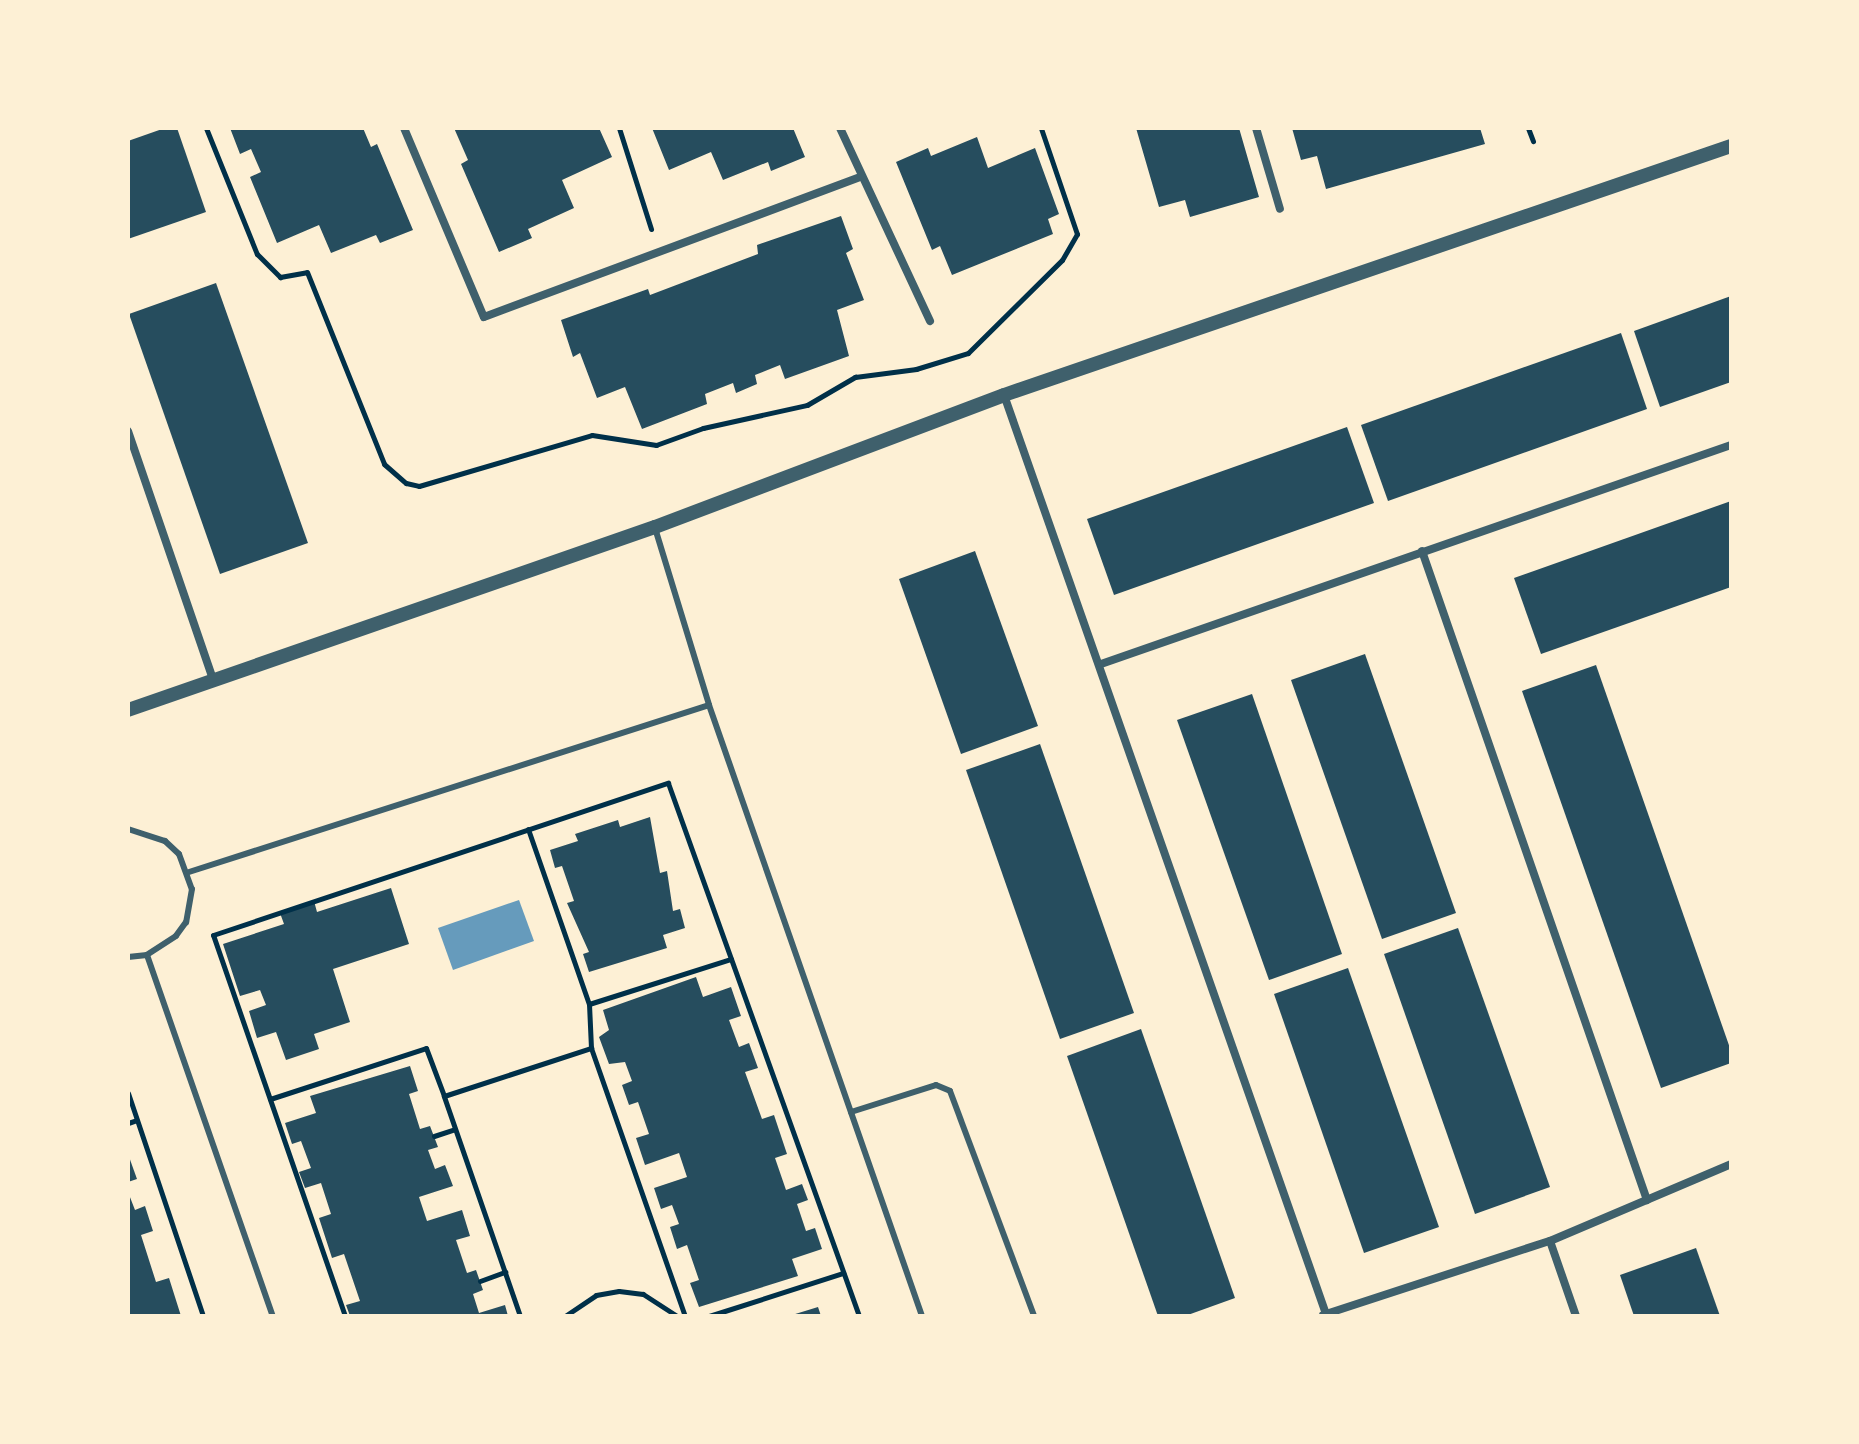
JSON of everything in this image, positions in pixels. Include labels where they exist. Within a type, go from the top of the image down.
[{"type":"street","points":[[404,128],[484,317],[861,177]]},
{"type":"street","points":[[840,128],[930,321]]},
{"type":"street","points":[[1256,128],[1280,209]]},
{"type":"street","points":[[128,710],[655,527],[1004,395],[1731,146]]},
{"type":"street","points":[[1004,395],[1101,664],[1323,1315],[1550,1241],[1731,1164]]},
{"type":"street","points":[[128,431],[133,454],[213,679]]},
{"type":"street","points":[[1101,664],[1731,445]]},
{"type":"street","points":[[1422,551],[1647,1200]]},
{"type":"street","points":[[1550,1241],[1576,1316]]},
{"type":"lane","points":[[655,527],[709,705],[922,1316]]},
{"type":"lane","points":[[189,872],[709,705]]},
{"type":"lane","points":[[128,829],[165,841],[189,872],[192,889],[186,922],[176,936],[147,955],[128,957]]},
{"type":"lane","points":[[147,955],[273,1316]]},
{"type":"lane","points":[[851,1112],[936,1085],[950,1091],[1034,1316]]},
{"type":"path","points":[[206,128],[257,254],[280,277],[307,272],[384,464],[406,483],[419,486],[592,435],[656,445],[703,428],[815,402],[855,377],[916,369],[968,353],[1062,260],[1077,234],[1041,128]]},
{"type":"path","points":[[619,128],[630,176],[659,252]]},
{"type":"path","points":[[1528,128],[1533,141]]},
{"type":"path","points":[[345,1316],[213,935],[668,783],[859,1316]]},
{"type":"path","points":[[528,829],[589,1004],[591,1048],[685,1316]]},
{"type":"path","points":[[589,1004],[731,959]]},
{"type":"path","points":[[270,1099],[426,1048],[520,1316]]},
{"type":"path","points":[[444,1096],[591,1048]]},
{"type":"path","points":[[128,1093],[203,1316]]},
{"type":"path","points":[[128,1123],[137,1120]]},
{"type":"path","points":[[434,1136],[455,1129]]},
{"type":"path","points":[[480,1281],[505,1272]]},
{"type":"path","points":[[709,1316],[843,1273]]},
{"type":"path","points":[[565,1316],[596,1295],[619,1291],[643,1294],[677,1316]]},
{"type":"water","points":[[519,900],[534,941],[453,970],[438,928]]},
{"type":"building","points":[[165,128],[177,128],[206,212],[128,239],[128,141]]},
{"type":"building","points":[[230,128],[363,128],[371,147],[377,144],[413,230],[380,243],[376,235],[331,253],[319,225],[277,243],[250,177],[261,172],[251,149],[240,154]]},
{"type":"building","points":[[454,128],[599,128],[612,157],[562,180],[574,208],[528,229],[532,238],[499,252],[461,164],[468,160]]},
{"type":"building","points":[[652,128],[793,128],[805,157],[771,171],[768,162],[723,180],[711,152],[669,170]]},
{"type":"building","points":[[1136,128],[1239,128],[1259,197],[1190,217],[1185,200],[1159,207]]},
{"type":"building","points":[[1292,128],[1480,128],[1485,144],[1326,189],[1317,156],[1301,160]]},
{"type":"building","points":[[977,137],[988,168],[1035,148],[1059,214],[1048,219],[1053,234],[952,275],[940,246],[932,250],[896,162],[928,148],[931,156]]},
{"type":"building","points":[[841,216],[853,249],[846,253],[864,300],[837,310],[849,356],[785,379],[780,365],[755,375],[757,384],[736,393],[733,383],[705,394],[707,404],[642,429],[625,387],[597,398],[580,353],[573,357],[561,320],[648,289],[650,295],[758,254],[757,245]]},
{"type":"building","points":[[216,283],[308,543],[220,574],[129,314]]},
{"type":"building","points":[[1731,296],[1731,382],[1660,407],[1634,331]]},
{"type":"building","points":[[1621,333],[1647,409],[1388,501],[1361,425]]},
{"type":"building","points":[[1347,427],[1374,503],[1114,595],[1087,519]]},
{"type":"building","points":[[1731,501],[1731,587],[1541,654],[1514,578]]},
{"type":"building","points":[[975,551],[1038,726],[961,754],[899,579]]},
{"type":"building","points":[[1365,654],[1456,913],[1382,939],[1291,680]]},
{"type":"building","points":[[1596,665],[1731,1051],[1731,1063],[1661,1088],[1522,691]]},
{"type":"building","points":[[1252,694],[1342,954],[1269,980],[1177,720]]},
{"type":"building","points":[[1040,744],[1134,1013],[1060,1039],[966,770]]},
{"type":"building","points":[[650,817],[660,873],[667,871],[673,911],[680,909],[685,928],[663,935],[667,948],[589,972],[583,954],[589,952],[567,903],[574,901],[562,866],[555,868],[550,850],[578,841],[575,834],[618,820],[620,827]]},
{"type":"building","points":[[391,888],[409,944],[333,969],[350,1022],[314,1034],[319,1049],[286,1060],[276,1032],[257,1038],[249,1011],[266,1005],[260,990],[240,996],[223,944],[284,924],[280,913],[314,901],[317,912]]},
{"type":"building","points":[[1458,928],[1550,1187],[1475,1214],[1384,954]]},
{"type":"building","points":[[1348,968],[1439,1227],[1364,1253],[1274,994]]},
{"type":"building","points":[[696,977],[703,997],[731,987],[741,1016],[729,1020],[739,1047],[749,1043],[758,1068],[745,1072],[762,1119],[774,1115],[787,1154],[775,1158],[786,1190],[802,1184],[808,1200],[797,1204],[806,1231],[815,1228],[822,1249],[792,1259],[798,1276],[699,1307],[690,1283],[699,1280],[687,1245],[677,1249],[670,1227],[679,1224],[672,1205],[661,1209],[654,1188],[687,1177],[679,1153],[645,1165],[636,1138],[649,1134],[638,1102],[629,1105],[622,1085],[632,1081],[625,1062],[609,1064],[599,1037],[609,1030],[603,1010]]},
{"type":"building","points":[[1141,1029],[1235,1298],[1185,1316],[1158,1316],[1067,1056]]},
{"type":"building","points":[[410,1066],[418,1091],[409,1094],[420,1129],[430,1126],[438,1147],[428,1150],[435,1169],[445,1165],[453,1186],[419,1197],[427,1221],[462,1210],[470,1236],[456,1240],[467,1273],[476,1270],[483,1290],[473,1294],[479,1313],[505,1305],[508,1316],[350,1316],[346,1305],[360,1301],[344,1254],[332,1258],[319,1218],[331,1214],[321,1183],[305,1188],[299,1172],[311,1168],[301,1141],[292,1144],[285,1123],[316,1113],[310,1096]]},
{"type":"building","points":[[128,1154],[137,1179],[128,1182]]},
{"type":"building","points":[[128,1192],[135,1210],[145,1206],[153,1231],[141,1235],[156,1282],[169,1278],[181,1316],[128,1316]]},
{"type":"building","points":[[1696,1248],[1720,1316],[1634,1316],[1620,1275]]},
{"type":"building","points":[[818,1307],[821,1316],[792,1316],[792,1315]]}]
